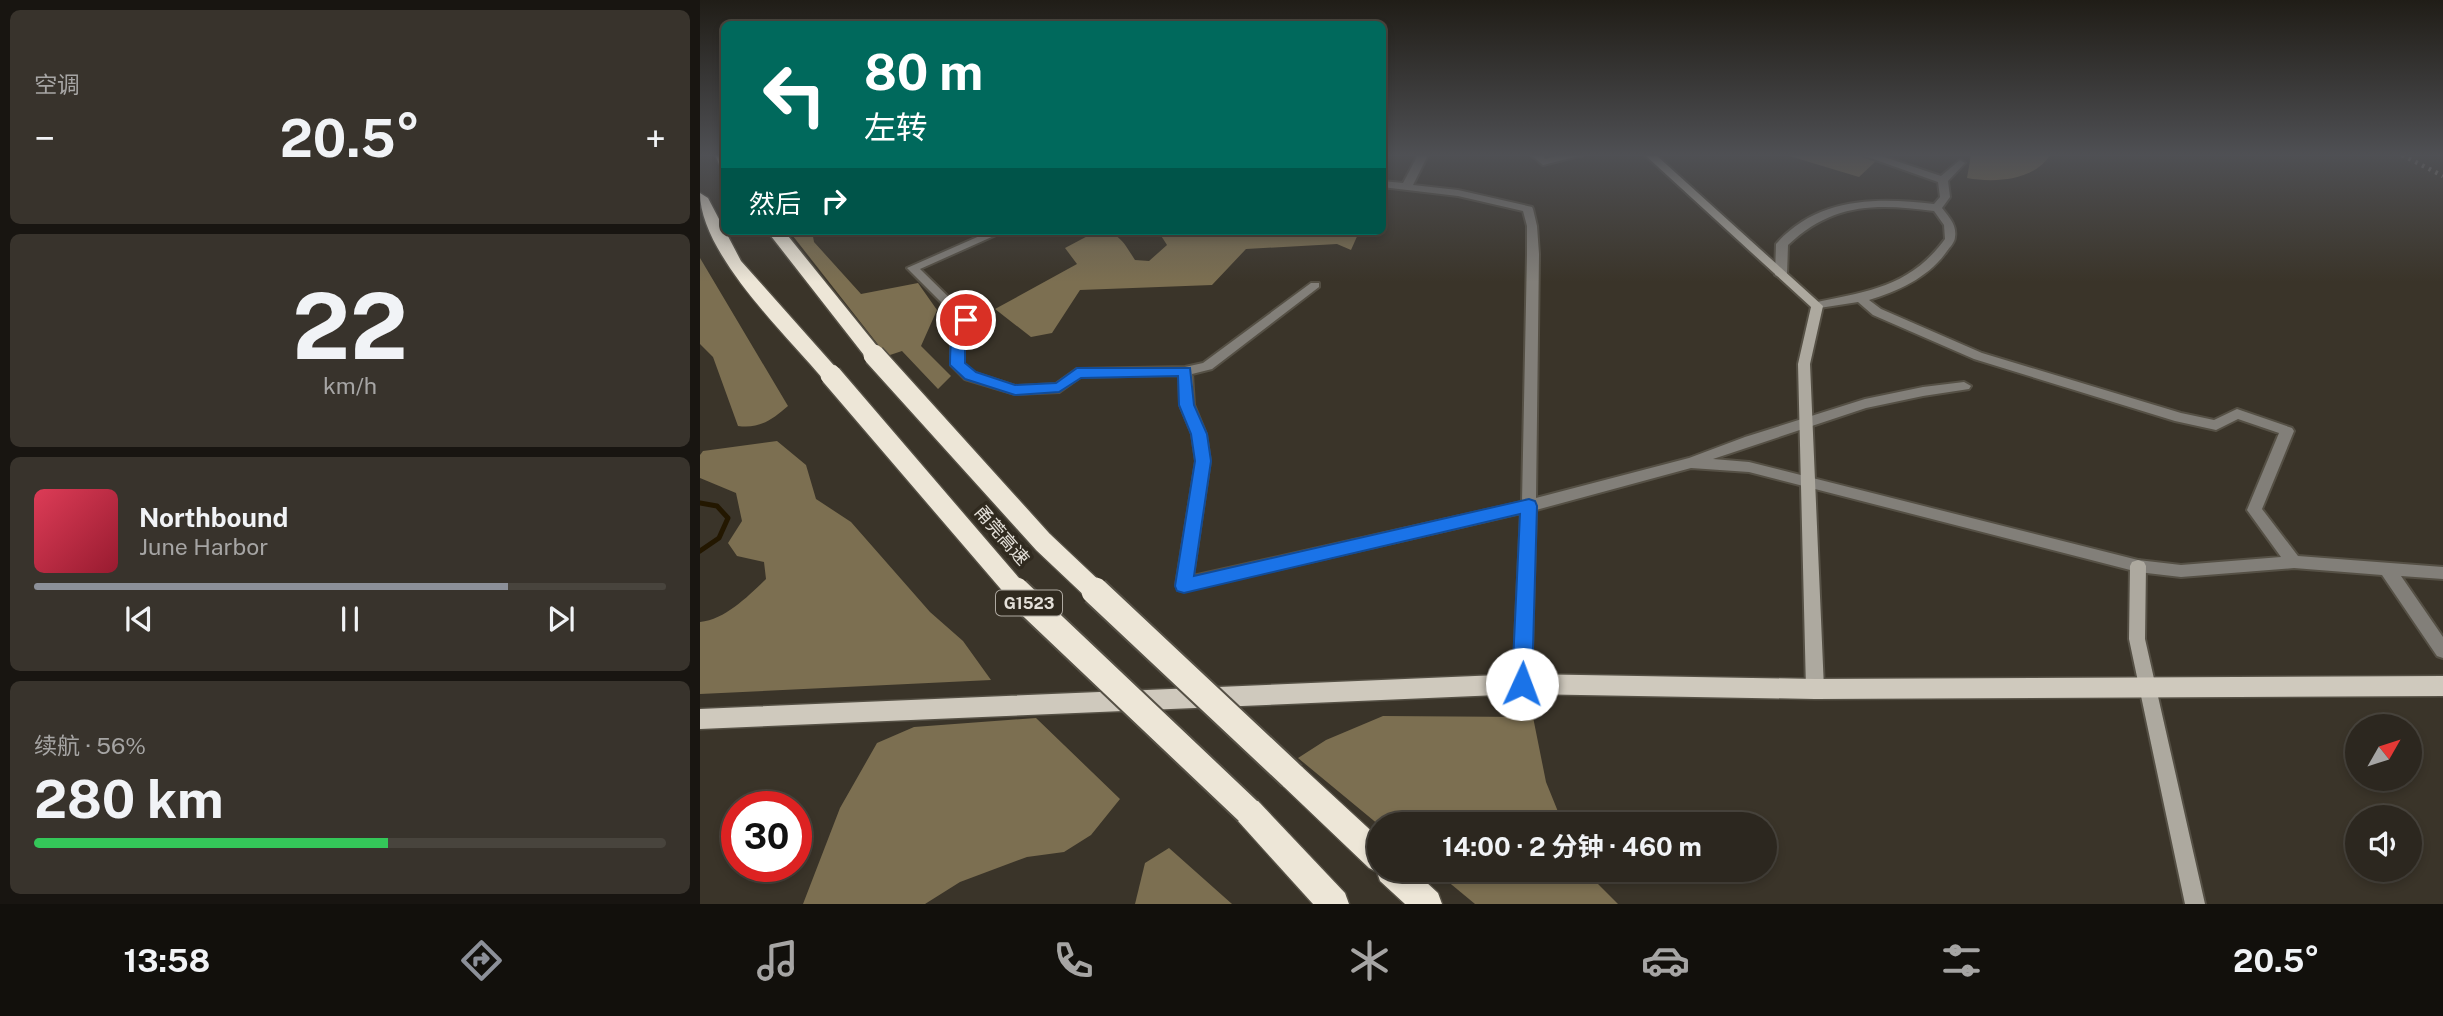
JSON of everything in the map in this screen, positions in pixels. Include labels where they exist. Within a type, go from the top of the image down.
[{"type":"highway","name":"甬莞高速","points":[[700,198],[734,263],[1002,577],[1248,811],[1334,904]]},
{"type":"highway","name":"甬莞高速","points":[[778,235],[874,355],[1043,541],[1367,847]]},
{"type":"highway","points":[[1404,882],[1427,904]]},
{"type":"main road","points":[[700,719],[1522,684],[1815,689],[2443,686]]},
{"type":"street","points":[[1476,197],[1528,209],[1533,245],[1529,506],[1522,684]]},
{"type":"street","points":[[1695,197],[1781,275],[1817,306],[1882,294],[1912,276],[1944,248],[1950,239],[1949,225],[1937,208],[1872,201],[1834,208],[1793,232],[1782,244],[1781,275]]},
{"type":"street","points":[[1937,208],[1945,197]]},
{"type":"street","points":[[991,235],[914,268],[966,320],[956,354],[957,365],[970,376],[1015,390],[1059,387],[1077,373],[1185,371],[1207,366],[1315,285]]},
{"type":"street","points":[[1861,299],[1877,313],[1955,347],[2087,390],[2180,418],[2216,425],[2237,414],[2287,431],[2254,510],[2294,562]]},
{"type":"street","points":[[1815,689],[1804,364],[1817,306]]},
{"type":"street","points":[[1185,371],[1187,405],[1199,434],[1203,461],[1184,586],[1529,506],[1691,463],[1732,444],[1859,404],[1915,390],[1964,386]]},
{"type":"street","points":[[1691,463],[1749,467],[2138,566],[2181,571],[2294,562],[2443,573]]},
{"type":"street","points":[[2138,566],[2137,639],[2150,688],[2195,904]]},
{"type":"street","points":[[2387,569],[2443,650]]},
{"type":"shaded area","points":[[792,235],[813,235],[814,242],[861,294],[918,283],[937,310],[921,346],[951,376],[938,389],[902,351],[887,356]]},
{"type":"shaded area","points":[[1089,235],[1114,235],[1124,243],[1135,260],[1149,261],[1167,245],[1161,235],[1358,235],[1351,250],[1337,244],[1246,249],[1212,285],[1080,290],[1052,333],[1031,337],[995,309],[1077,264],[1065,248]]},
{"type":"shaded area","points":[[700,258],[788,406],[759,425],[738,426],[713,357],[700,344]]},
{"type":"shaded area","points":[[777,441],[806,465],[816,499],[851,522],[930,612],[963,641],[991,680],[700,694],[700,622],[728,612],[766,579],[764,562],[737,556],[728,543],[742,521],[736,493],[700,478],[700,455],[703,451]]},
{"type":"shaded area","points":[[1383,716],[1533,717],[1546,782],[1558,812],[1367,812],[1367,815],[1298,758],[1326,740]]},
{"type":"shaded area","points":[[1036,718],[1120,799],[1091,835],[1064,852],[1027,857],[960,882],[925,904],[803,904],[840,808],[877,743],[914,727]]},
{"type":"shaded area","points":[[1169,848],[1232,904],[1135,904],[1145,863]]},
{"type":"shaded area","points":[[1448,882],[1596,882],[1618,904],[1475,904]]},
{"type":"waterway","points":[[700,503],[717,506],[728,518],[719,538],[700,551]]},
{"type":"route","points":[[966,320],[957,343],[957,365],[970,376],[1015,390],[1059,387],[1077,373],[1185,371],[1187,405],[1199,434],[1203,461],[1200,499],[1184,586],[1529,506],[1522,684]]}]
